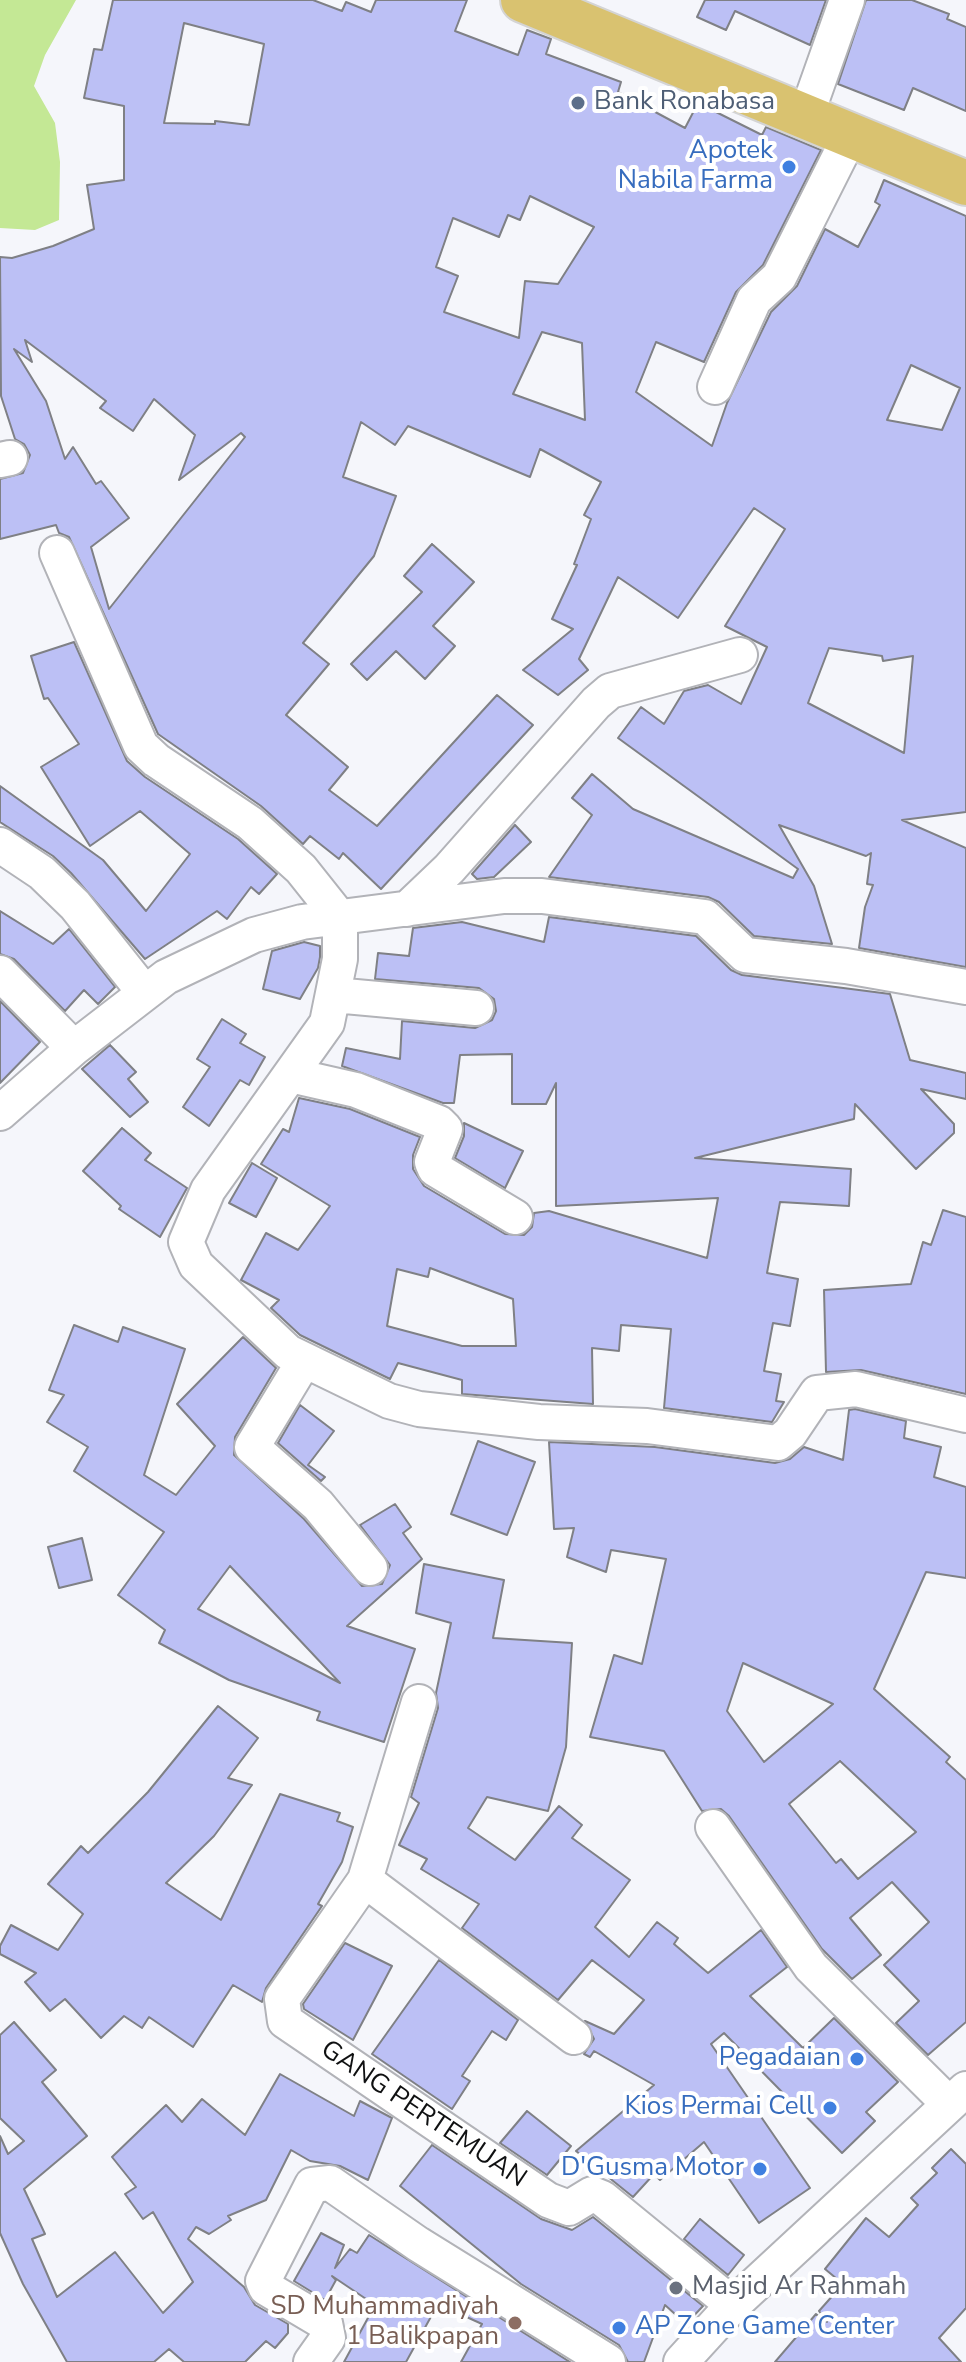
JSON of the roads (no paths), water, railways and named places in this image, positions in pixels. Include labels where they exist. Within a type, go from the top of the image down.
[{"type":"main road","points":[[523,0],[966,183]]},
{"type":"main road","points":[[575,0],[966,158]]},
{"type":"street","points":[[813,96],[847,0]]},
{"type":"street","points":[[715,387],[754,300],[779,277],[851,134]]},
{"type":"street","points":[[57,553],[141,746],[156,760],[250,823],[301,869],[340,918],[334,995],[327,1023],[208,1190],[186,1242],[196,1265],[288,1352],[359,1390],[419,1409],[539,1422],[685,1429],[778,1443],[790,1433],[801,1412],[817,1393],[856,1389],[966,1415]]},
{"type":"street","points":[[407,909],[449,869],[610,691],[740,655]]},
{"type":"street","points":[[0,845],[42,873],[75,905],[144,992]]},
{"type":"street","points":[[0,1113],[74,1048],[166,977],[254,935],[302,922],[524,895],[690,915],[711,920],[745,955],[846,966],[966,987]]},
{"type":"street","points":[[0,973],[74,1048]]},
{"type":"street","points":[[334,995],[476,1008]]},
{"type":"street","points":[[290,1075],[356,1090],[439,1123],[445,1129],[432,1162],[435,1169],[515,1217]]},
{"type":"street","points":[[304,1361],[252,1447],[318,1505],[370,1568]]},
{"type":"street","name":"GANG PERTEMUAN","points":[[419,1702],[365,1880],[282,1999],[285,2021],[548,2200],[569,2208],[592,2194],[602,2198],[733,2305]]},
{"type":"street","points":[[681,2362],[733,2305],[958,2097],[811,1967],[713,1827]]},
{"type":"street","points":[[365,1880],[574,2037]]},
{"type":"street","points":[[311,2362],[328,2338],[325,2323],[266,2288],[263,2281],[312,2185],[330,2183],[418,2244],[608,2362]]},
{"type":"place","name":"Bank Ronabasa","points":[[578,103]]},
{"type":"place","name":"Apotek Nabila Farma","points":[[789,167]]},
{"type":"place","name":"Pegadaian","points":[[857,2059]]},
{"type":"place","name":"Kios Permai Cell","points":[[830,2108]]},
{"type":"place","name":"D'Gusma Motor","points":[[760,2169]]},
{"type":"place","name":"Masjid Ar Rahmah","points":[[676,2288]]},
{"type":"place","name":"SD Muhammadiyah 1 Balikpapan","points":[[515,2323]]},
{"type":"place","name":"AP Zone Game Center","points":[[619,2328]]}]
